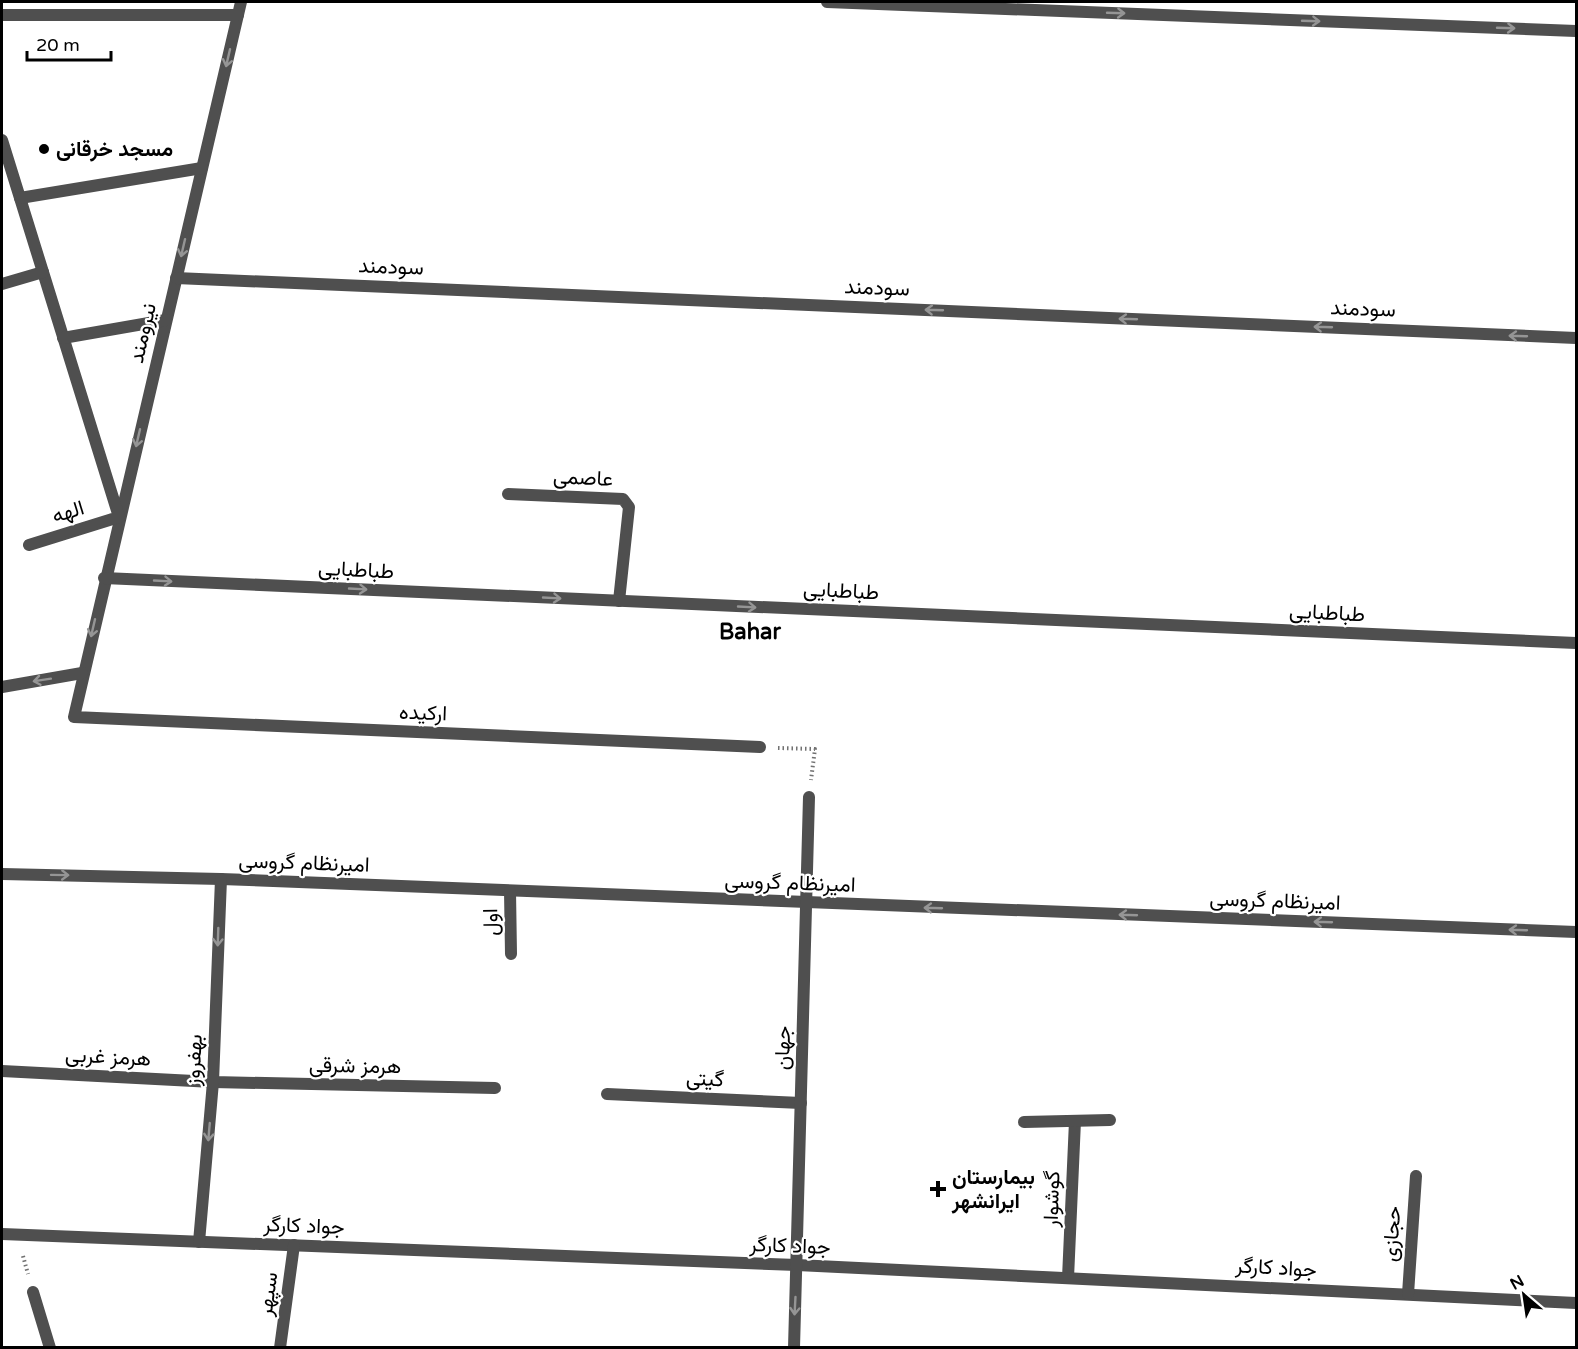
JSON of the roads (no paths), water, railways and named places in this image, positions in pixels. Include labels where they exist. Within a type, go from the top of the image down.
[{"type":"street","name":"نیرومند","points":[[82,673],[241,2]]},
{"type":"street","points":[[827,2],[1576,31]]},
{"type":"street","points":[[2,15],[238,15]]},
{"type":"street","points":[[2,140],[119,517]]},
{"type":"street","points":[[20,198],[202,168]]},
{"type":"street","points":[[2,284],[43,272]]},
{"type":"street","name":"سودمند","points":[[176,278],[1576,338]]},
{"type":"street","points":[[63,338],[166,320]]},
{"type":"street","name":"عاصمی","points":[[508,494],[623,499],[629,507],[619,601]]},
{"type":"street","name":"الهه","points":[[29,545],[119,517]]},
{"type":"street","name":"طباطبایی","points":[[104,578],[1576,643]]},
{"type":"street","points":[[2,687],[82,673]]},
{"type":"street","name":"ارکیده","points":[[82,673],[74,717],[760,747]]},
{"type":"street","name":"جهان","points":[[794,1347],[809,797]]},
{"type":"street","name":"امیرنظام گروسی","points":[[2,874],[221,879],[1576,932]]},
{"type":"street","name":"بهفروز","points":[[199,1242],[213,1083],[221,879]]},
{"type":"street","name":"اول","points":[[510,891],[512,954]]},
{"type":"street","name":"هرمز غربی","points":[[2,1071],[213,1083]]},
{"type":"street","name":"هرمز شرقی","points":[[213,1083],[495,1088]]},
{"type":"street","name":"گیتی","points":[[607,1094],[801,1103]]},
{"type":"street","points":[[1024,1122],[1110,1120]]},
{"type":"street","name":"گوشوار","points":[[1068,1278],[1075,1121]]},
{"type":"street","name":"حجازی","points":[[1408,1294],[1416,1176]]},
{"type":"street","name":"جواد کارگر","points":[[2,1234],[797,1265],[1576,1303]]},
{"type":"street","name":"سپهر","points":[[280,1347],[294,1245]]},
{"type":"street","points":[[33,1292],[50,1347]]},
{"type":"place","name":"مسجد خرقانی","points":[[44,149]]},
{"type":"place","name":"بیمارستان ایرانشهر","points":[[938,1189]]},
{"type":"district","name":"Bahar","points":[[750,632]]}]
